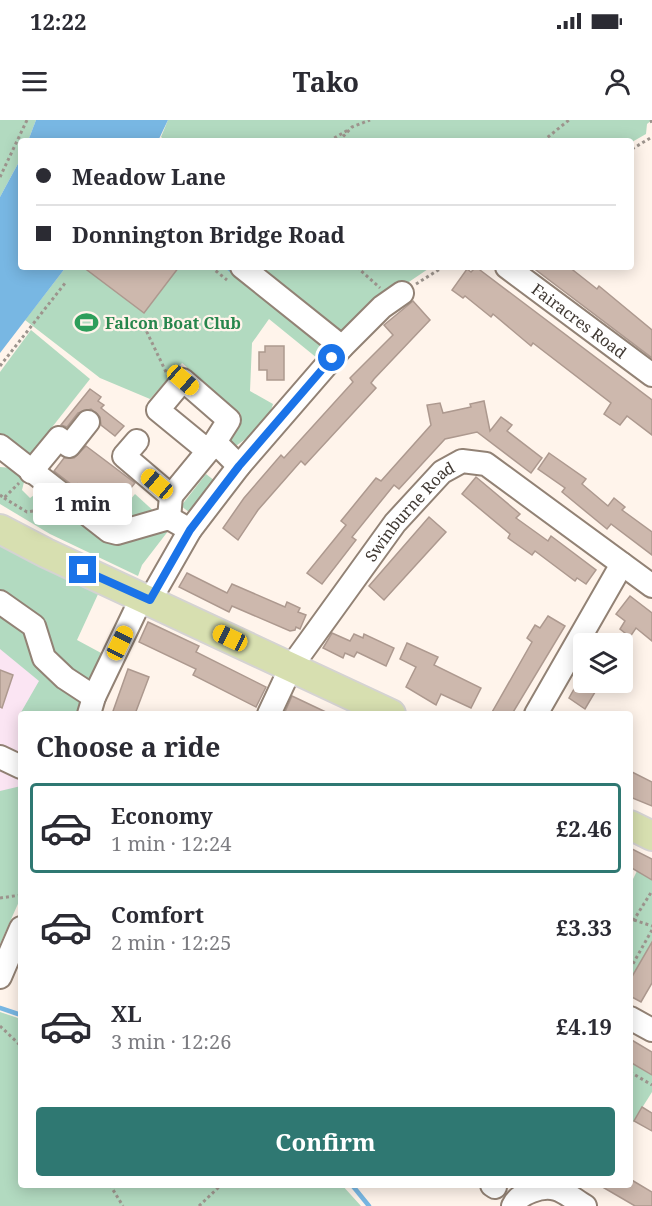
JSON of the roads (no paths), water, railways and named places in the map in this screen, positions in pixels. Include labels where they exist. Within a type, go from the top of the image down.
[{"type":"main road","points":[[0,528],[46,553],[385,711]]},
{"type":"main road","points":[[633,826],[652,836]]},
{"type":"street","points":[[246,270],[342,347]]},
{"type":"street","name":"Fairacres Road","points":[[511,270],[652,375]]},
{"type":"street","points":[[0,602],[34,626],[44,657],[92,706],[146,598],[190,530],[239,466],[342,347],[397,296]]},
{"type":"street","points":[[0,446],[109,531],[117,533],[170,507],[212,447],[230,420],[183,380],[158,410],[212,447],[239,466]]},
{"type":"street","points":[[27,468],[59,438],[69,446],[88,422]]},
{"type":"street","points":[[137,441],[124,456],[190,530]]},
{"type":"street","name":"Swinburne Road","points":[[270,711],[291,667],[395,523],[442,472],[462,460],[486,464],[652,586]]},
{"type":"street","points":[[538,711],[622,564]]},
{"type":"street","points":[[0,757],[18,765]]},
{"type":"street","points":[[0,977],[18,935]]},
{"type":"street","points":[[514,1204],[533,1190],[555,1188],[585,1206]]},
{"type":"water","points":[[36,120],[168,120],[159,138],[29,138]]},
{"type":"water","points":[[18,164],[18,270],[64,270],[0,353],[0,197]]},
{"type":"waterway","points":[[231,270],[235,273]]},
{"type":"waterway","points":[[0,1008],[18,1014]]},
{"type":"waterway","points":[[354,1188],[369,1206]]},
{"type":"place","name":"Falcon Boat Club","points":[[87,323]]}]
